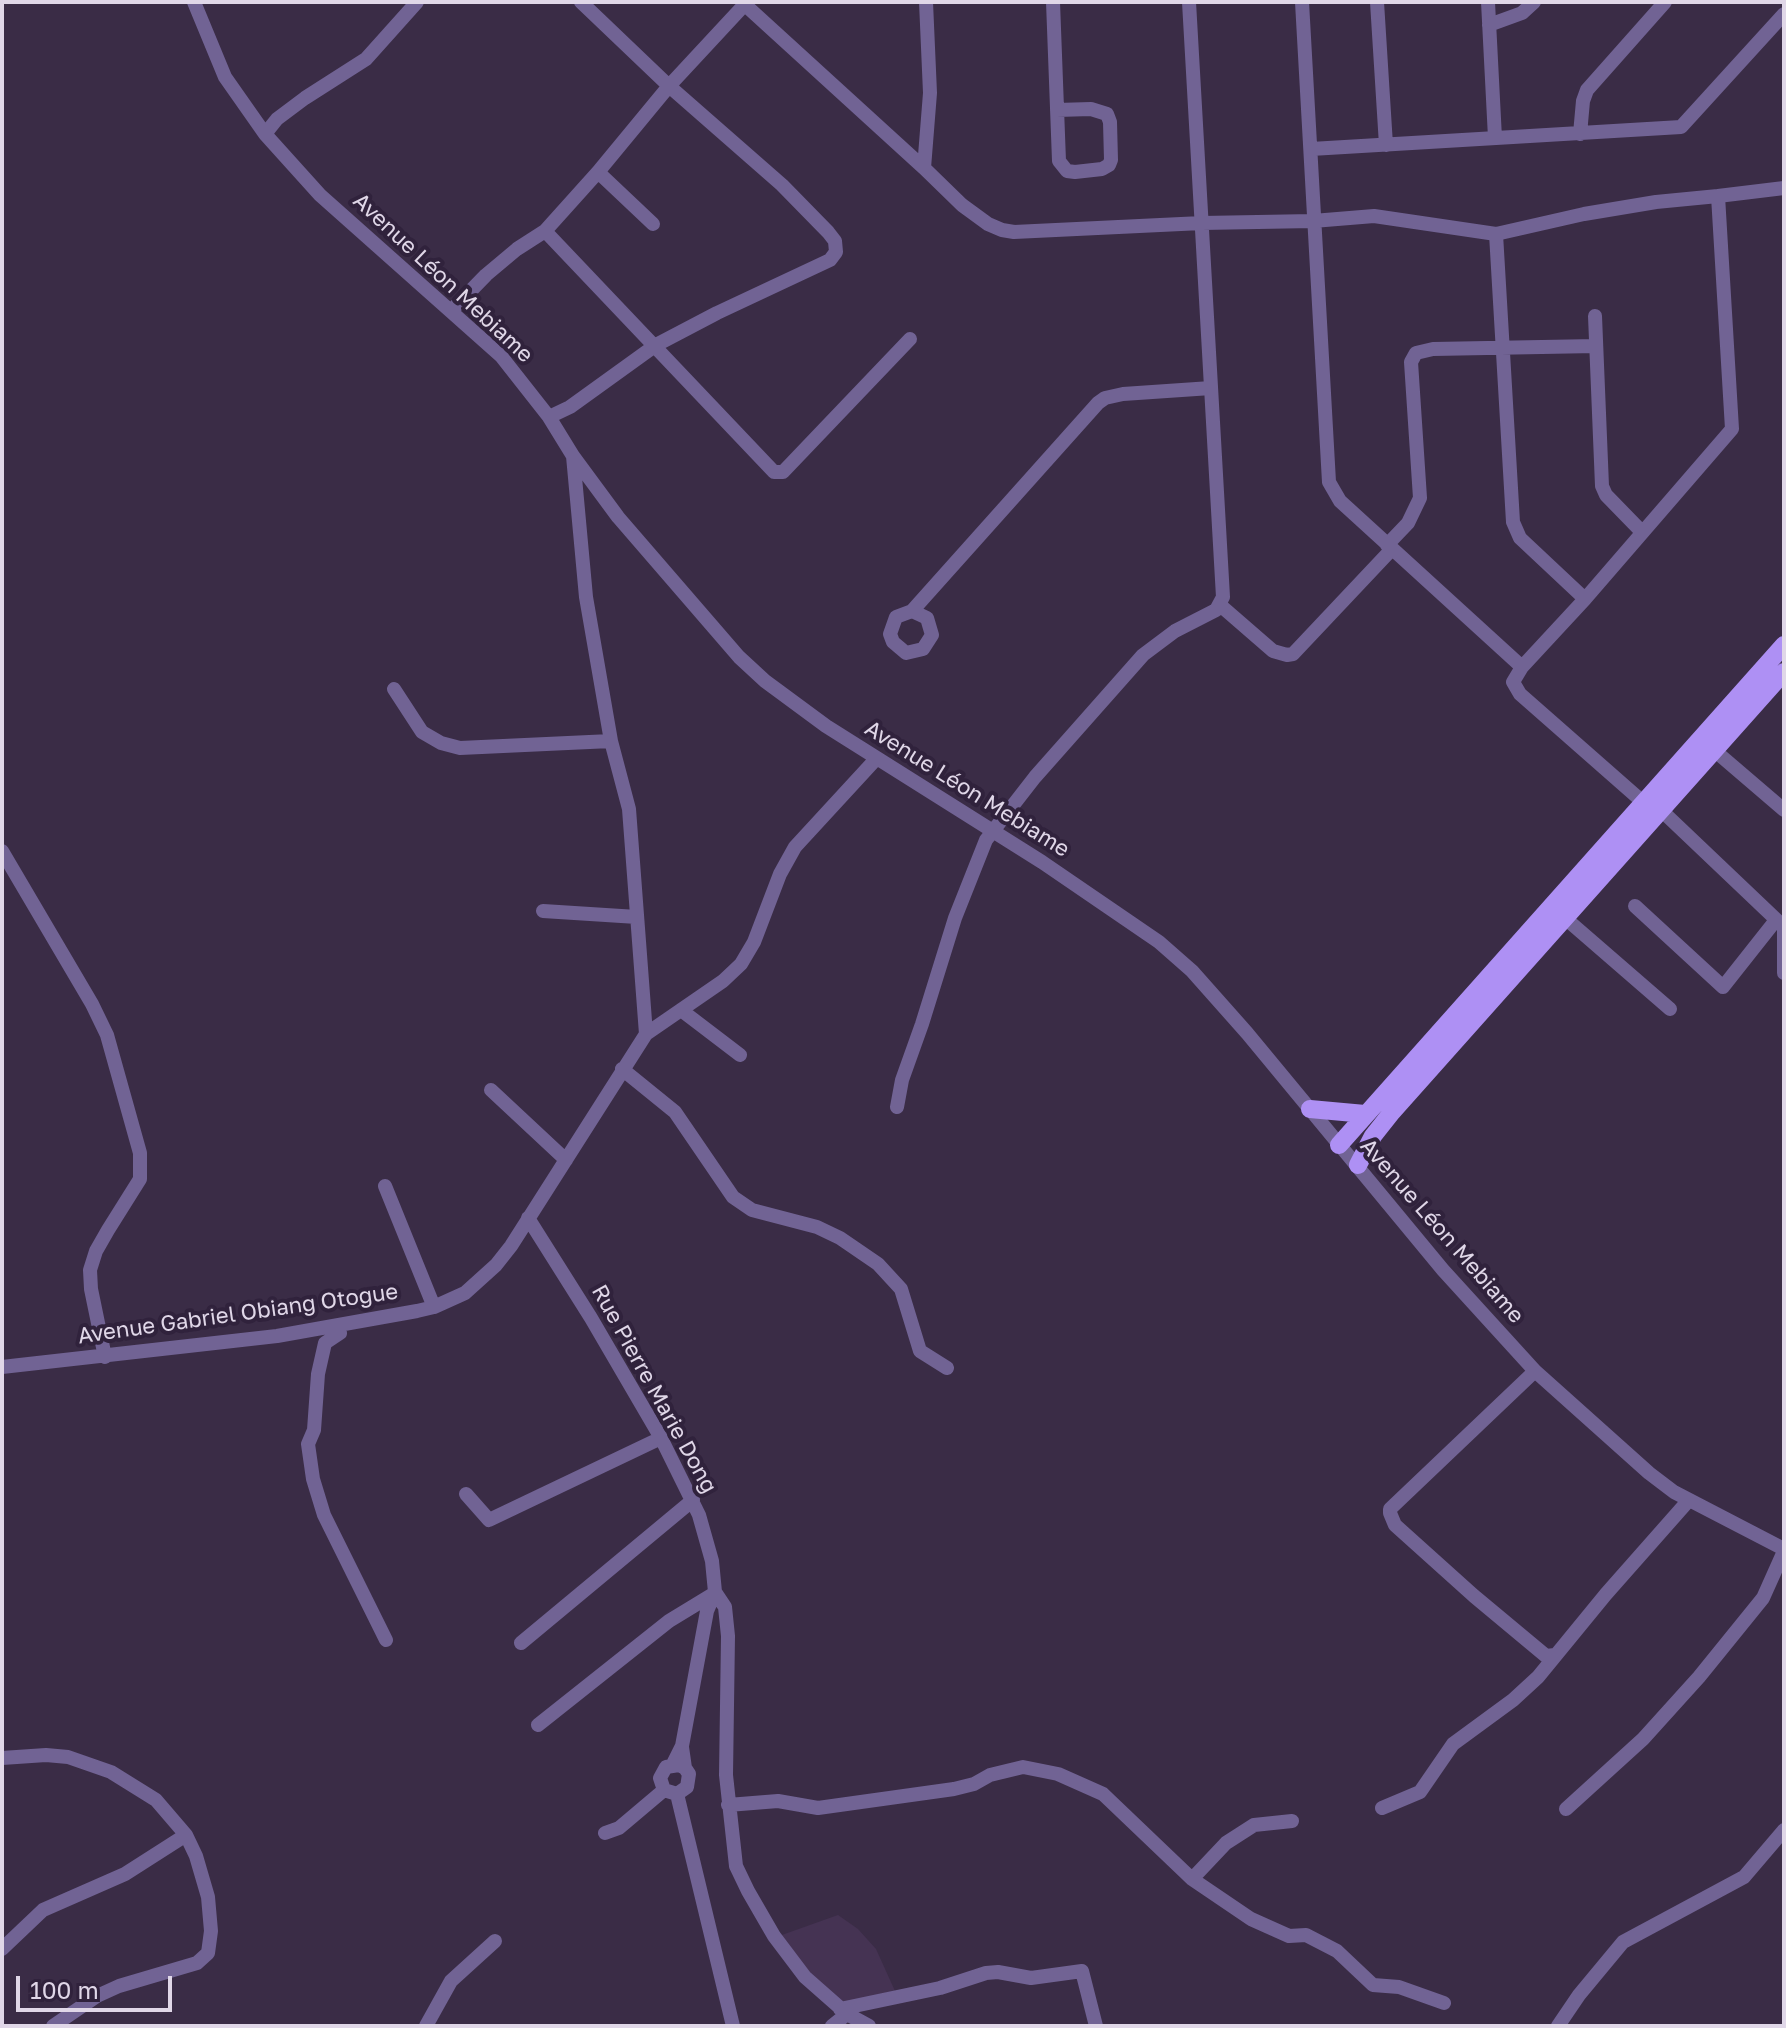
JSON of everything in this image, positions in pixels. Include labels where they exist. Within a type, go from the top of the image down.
[{"type":"main road","points":[[1358,1165],[1373,1136],[1392,1112],[1565,918],[1784,645]]},
{"type":"main road","points":[[1339,1145],[1652,807],[1714,750],[1784,672]]},
{"type":"main road","points":[[1310,1109],[1365,1114]]},
{"type":"street","name":"Avenue Léon Mebiame","points":[[194,2],[225,77],[265,134],[320,195],[501,356],[549,417],[573,456],[638,543],[739,657],[792,702],[876,759],[1117,911],[1166,948],[1192,971],[1459,1289],[1535,1371],[1649,1473],[1689,1500],[1784,1550]]},
{"type":"street","points":[[265,134],[277,119],[305,98],[366,59],[417,2]]},
{"type":"street","points":[[549,417],[570,407],[656,345],[830,260],[836,252],[835,241],[828,232],[782,185],[669,86],[581,2]]},
{"type":"street","points":[[924,168],[930,93],[926,2]]},
{"type":"street","points":[[1053,2],[1057,110],[1059,161],[1067,171],[1075,172],[1102,169],[1109,165],[1110,122],[1107,114],[1091,109],[1057,110]]},
{"type":"street","points":[[897,1107],[902,1080],[955,918],[992,830],[1143,655],[1175,631],[1210,614],[1220,605],[1223,597],[1189,2]]},
{"type":"street","points":[[1302,2],[1329,482],[1340,501],[1522,667]]},
{"type":"street","points":[[1377,2],[1386,145]]},
{"type":"street","points":[[1488,2],[1495,138]]},
{"type":"street","points":[[1489,25],[1522,13],[1534,2]]},
{"type":"street","points":[[1580,134],[1587,90],[1665,2]]},
{"type":"street","points":[[451,311],[486,275],[545,231],[744,3],[962,205],[1002,230],[1014,232],[1389,217],[1496,234],[1656,202],[1784,188]]},
{"type":"street","points":[[1311,149],[1681,127],[1784,14]]},
{"type":"street","points":[[598,172],[653,224]]},
{"type":"street","points":[[1718,196],[1732,429],[1522,667],[1513,682],[1520,694],[1652,807],[1781,924],[1784,973]]},
{"type":"street","points":[[545,231],[777,473],[783,472],[910,339]]},
{"type":"street","points":[[1496,234],[1515,529],[1520,538],[1585,599]]},
{"type":"street","points":[[1595,316],[1602,486],[1606,495],[1642,532]]},
{"type":"street","points":[[1220,605],[1273,651],[1293,654],[1390,547],[1408,523],[1420,498],[1412,356],[1416,353],[1433,349],[1596,346]]},
{"type":"street","points":[[912,611],[1098,403],[1123,394],[1211,388]]},
{"type":"street","points":[[573,456],[586,597],[611,741],[629,809],[646,1034]]},
{"type":"street","points":[[394,689],[422,732],[441,743],[460,748],[611,741]]},
{"type":"street","points":[[1714,750],[1784,810]]},
{"type":"street","name":"Avenue Gabriel Obiang Otogue","points":[[2,1367],[105,1357],[339,1325],[434,1307],[465,1293],[496,1265],[646,1034],[723,981],[741,964],[754,942],[780,874],[795,847],[876,759]]},
{"type":"street","points":[[2,851],[107,1035],[140,1153],[140,1179],[102,1241],[90,1270],[105,1357]]},
{"type":"street","points":[[1635,906],[1723,987],[1781,924]]},
{"type":"street","points":[[543,911],[637,917]]},
{"type":"street","points":[[1565,918],[1670,1009]]},
{"type":"street","points":[[681,1010],[740,1055]]},
{"type":"street","points":[[622,1069],[675,1112],[733,1197],[752,1210],[817,1227],[840,1238],[878,1264],[901,1289],[920,1351],[947,1368]]},
{"type":"street","points":[[491,1090],[566,1160]]},
{"type":"street","points":[[385,1186],[434,1307]]},
{"type":"street","name":"Rue Pierre Marie Dong","points":[[528,1218],[591,1318],[693,1500],[712,1561],[715,1592]]},
{"type":"street","points":[[339,1325],[340,1333],[325,1343],[318,1374],[314,1430],[308,1444],[313,1479],[324,1515],[386,1640]]},
{"type":"street","points":[[1535,1371],[1390,1509],[1390,1513],[1395,1525],[1474,1596],[1546,1656],[1555,1655]]},
{"type":"street","points":[[466,1494],[489,1520],[661,1438]]},
{"type":"street","points":[[521,1643],[693,1500]]},
{"type":"street","points":[[1382,1808],[1420,1792],[1453,1744],[1513,1700],[1538,1677],[1689,1500]]},
{"type":"street","points":[[1566,1809],[1643,1739],[1699,1677],[1763,1598],[1784,1550]]},
{"type":"street","points":[[538,1725],[658,1630],[715,1592]]},
{"type":"street","points":[[605,1833],[619,1828],[671,1792],[687,1787],[690,1780],[679,1766],[707,1611],[715,1592]]},
{"type":"street","points":[[715,1592],[725,1607],[728,1636],[728,1805],[736,1866],[774,1936],[805,1977],[844,2012],[869,2026]]},
{"type":"street","points":[[2,1758],[68,1757],[111,1772],[156,1800],[186,1835],[196,1856],[208,1897],[211,1931],[208,1953],[197,1963],[119,1986],[97,1996],[53,2026]]},
{"type":"street","points":[[679,1766],[662,1771],[661,1784],[671,1792],[733,2026]]},
{"type":"street","points":[[728,1805],[778,1801],[818,1808],[954,1789],[1008,1770],[1023,1767],[1035,1769],[1082,1783],[1103,1794],[1192,1879],[1251,1919],[1289,1936],[1306,1935],[1337,1951],[1373,1985],[1399,1987],[1444,2003]]},
{"type":"street","points":[[1192,1879],[1226,1843],[1254,1825],[1292,1821]]},
{"type":"street","points":[[1558,2026],[1623,1942],[1744,1877],[1784,1830]]},
{"type":"street","points":[[2,1949],[43,1910],[125,1874],[186,1835]]},
{"type":"street","points":[[426,2026],[451,1981],[495,1941]]},
{"type":"street","points":[[832,2026],[844,2012],[986,1973],[1031,1978],[1082,1971],[1096,2026]]},
{"type":"shaded area","points":[[838,1915],[858,1929],[876,1949],[895,1991],[840,2003],[779,1936]]}]
